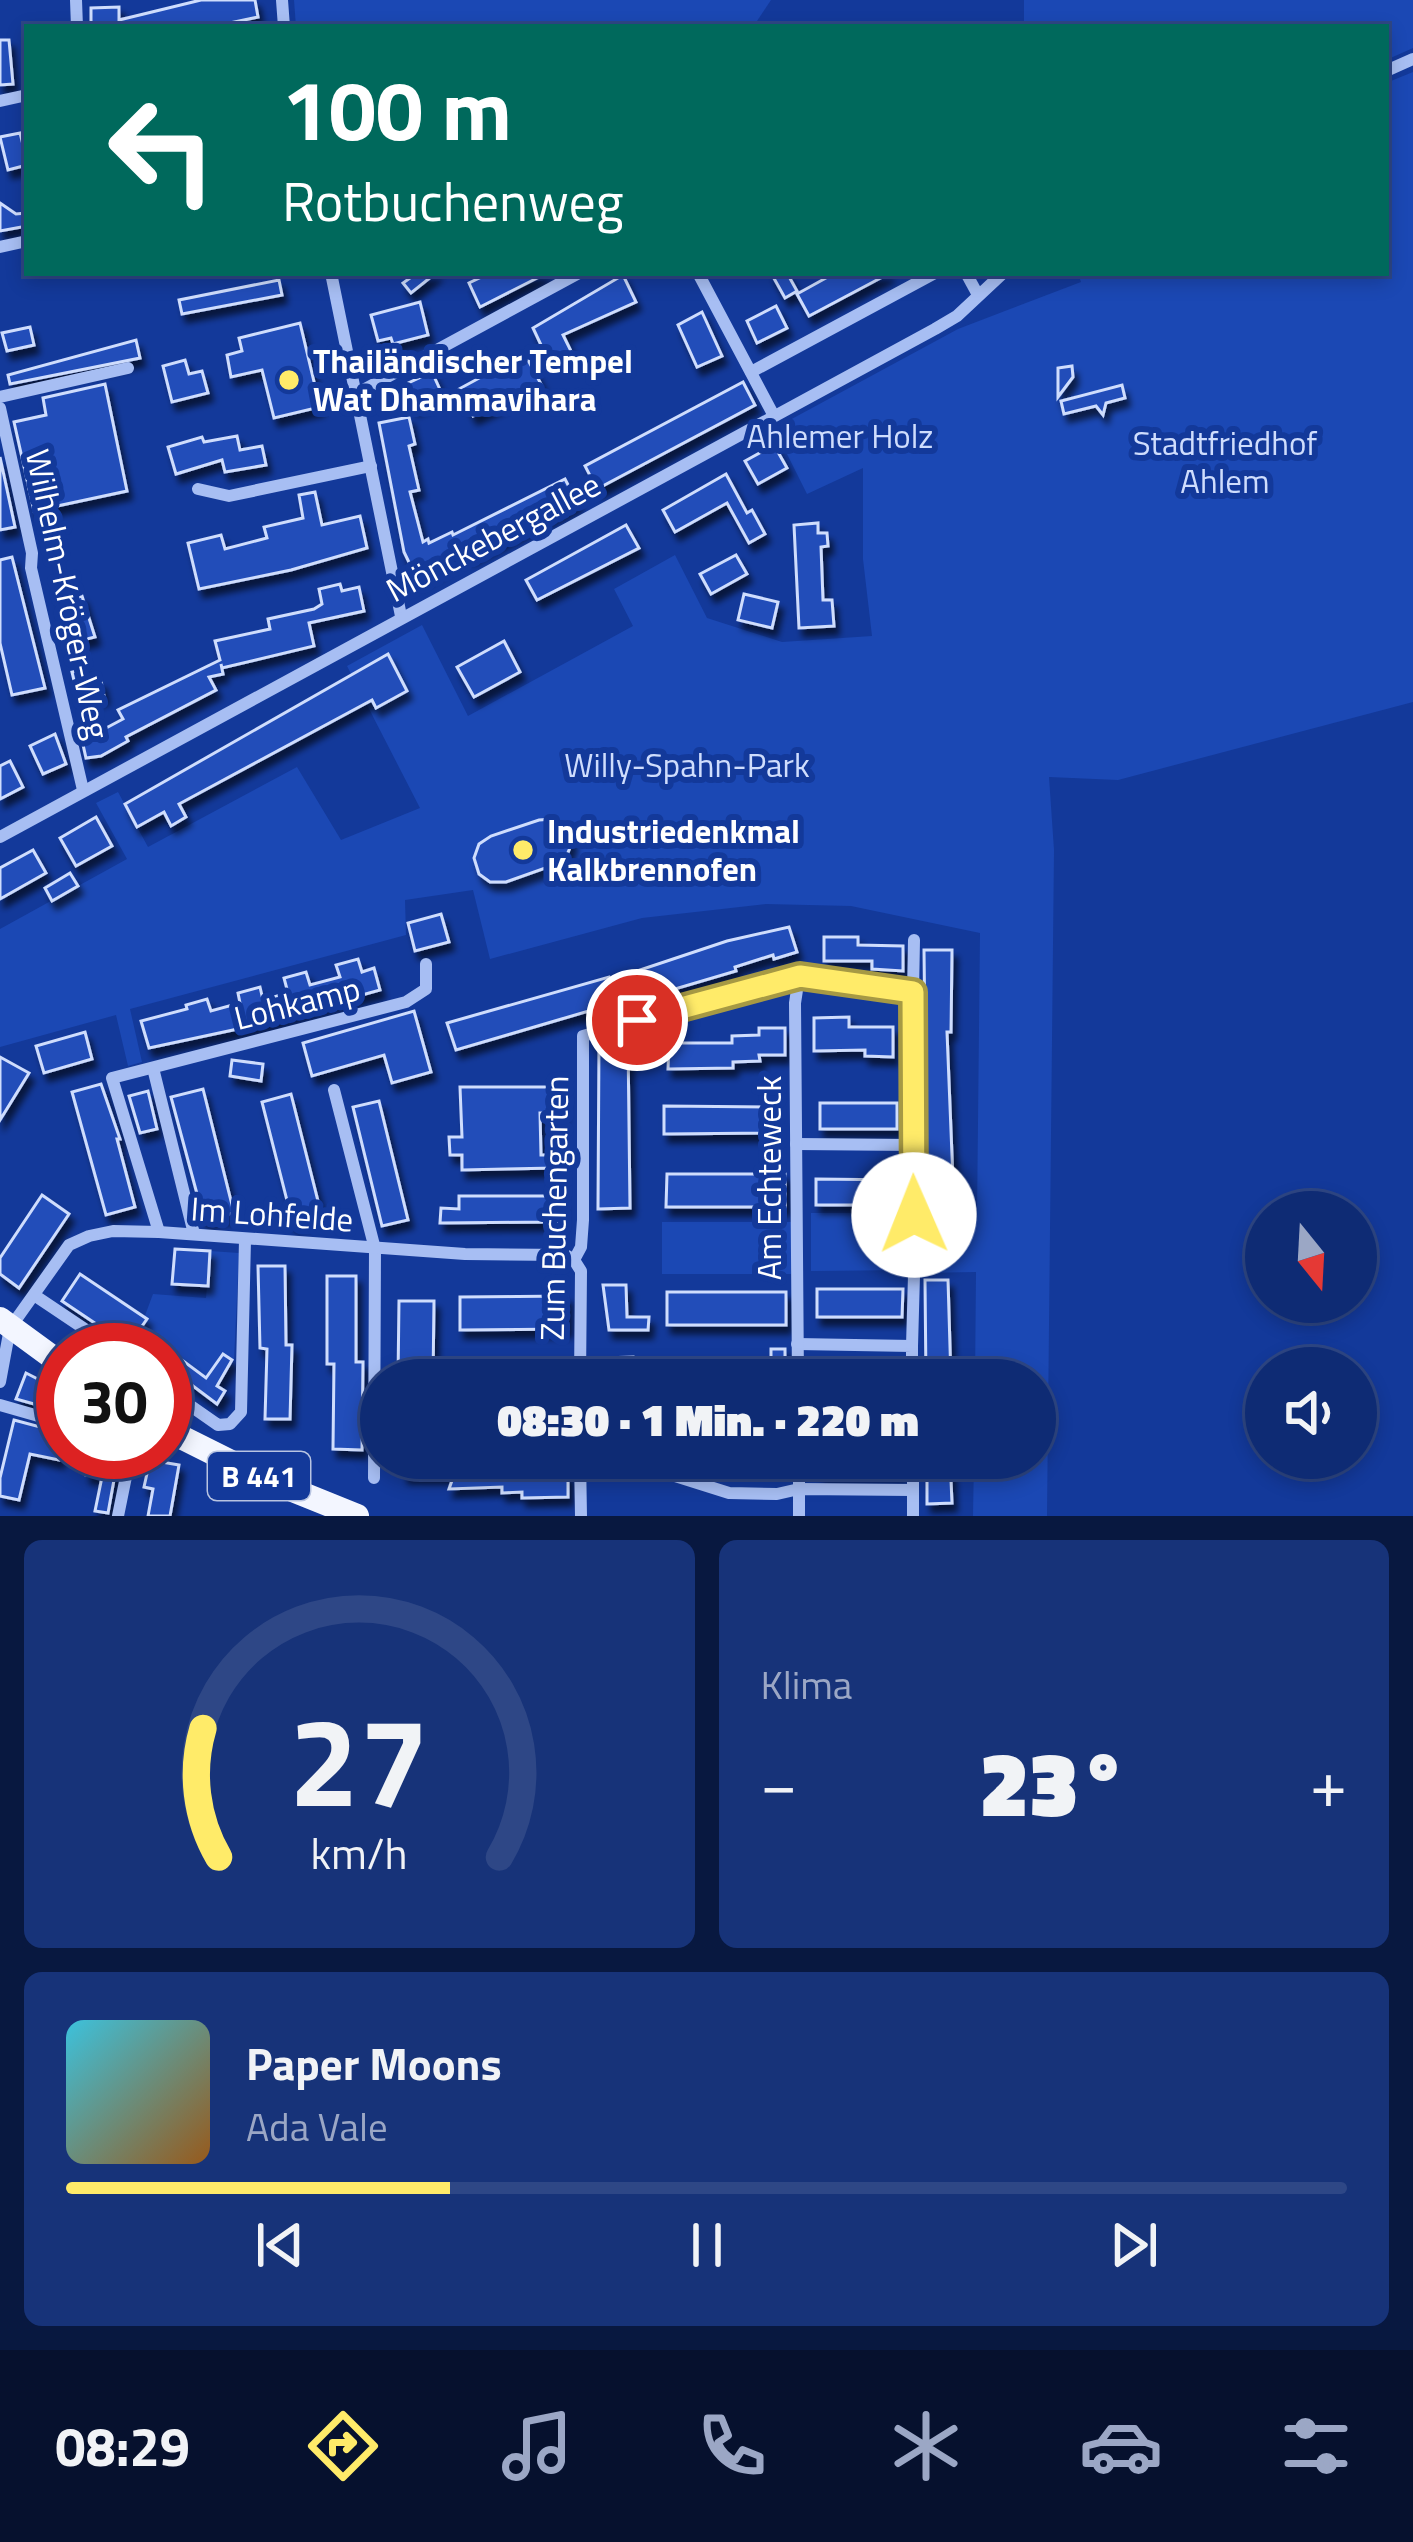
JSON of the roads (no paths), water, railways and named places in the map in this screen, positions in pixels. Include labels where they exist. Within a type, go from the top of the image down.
[{"type":"main road","points":[[5,1324],[36,1346]]},
{"type":"main road","name":"B 441","points":[[192,1443],[357,1516]]},
{"type":"street","points":[[332,276],[401,616]]},
{"type":"street","points":[[354,394],[573,276]]},
{"type":"street","points":[[700,276],[774,416]]},
{"type":"street","points":[[751,371],[929,276]]},
{"type":"street","points":[[968,276],[978,295]]},
{"type":"street","name":"Mönckebergallee","points":[[0,837],[941,325],[1000,276]]},
{"type":"street","points":[[0,397],[128,368]]},
{"type":"street","name":"Wilhelm-Kröger-Weg","points":[[0,408],[82,790]]},
{"type":"street","points":[[198,489],[229,496],[371,466]]},
{"type":"street","points":[[914,940],[914,1220]]},
{"type":"street","name":"Lohkamp","points":[[158,1232],[112,1078],[406,1002],[426,989],[426,964]]},
{"type":"street","points":[[800,976],[913,992]]},
{"type":"street","name":"Zum Buchengarten","points":[[580,1359],[581,1271],[574,1260],[581,1247],[584,1220],[583,1036],[800,976]]},
{"type":"street","name":"Am Echteweck","points":[[797,1359],[795,1004],[800,976]]},
{"type":"street","points":[[153,1068],[194,1234]]},
{"type":"street","points":[[334,1090],[375,1249],[375,1359]]},
{"type":"street","points":[[796,1144],[913,1145]]},
{"type":"street","name":"Im Lohfelde","points":[[5,1324],[34,1295],[69,1246],[113,1231],[375,1249],[566,1255],[574,1260]]},
{"type":"street","points":[[192,1407],[218,1426],[230,1424],[241,1412],[245,1240]]},
{"type":"street","points":[[912,1359],[914,1276]]},
{"type":"street","points":[[34,1295],[76,1323]]},
{"type":"street","points":[[0,1382],[5,1324]]},
{"type":"street","points":[[797,1344],[912,1346]]},
{"type":"street","points":[[0,1406],[36,1416]]},
{"type":"street","points":[[118,1516],[126,1479]]},
{"type":"street","points":[[580,1479],[580,1516]]},
{"type":"street","points":[[685,1479],[729,1493],[913,1490]]},
{"type":"street","points":[[799,1479],[799,1516]]},
{"type":"street","points":[[913,1479],[913,1516]]},
{"type":"place","name":"Thailändischer Tempel Wat Dhammavihara","points":[[289,380]]},
{"type":"place","name":"Industriedenkmal Kalkbrennofen","points":[[523,850]]},
{"type":"park label","name":"Ahlemer Holz","points":[[840,436]]},
{"type":"park label","name":"Stadtfriedhof Ahlem","points":[[1225,462]]},
{"type":"park label","name":"Willy-Spahn-Park","points":[[687,765]]}]
